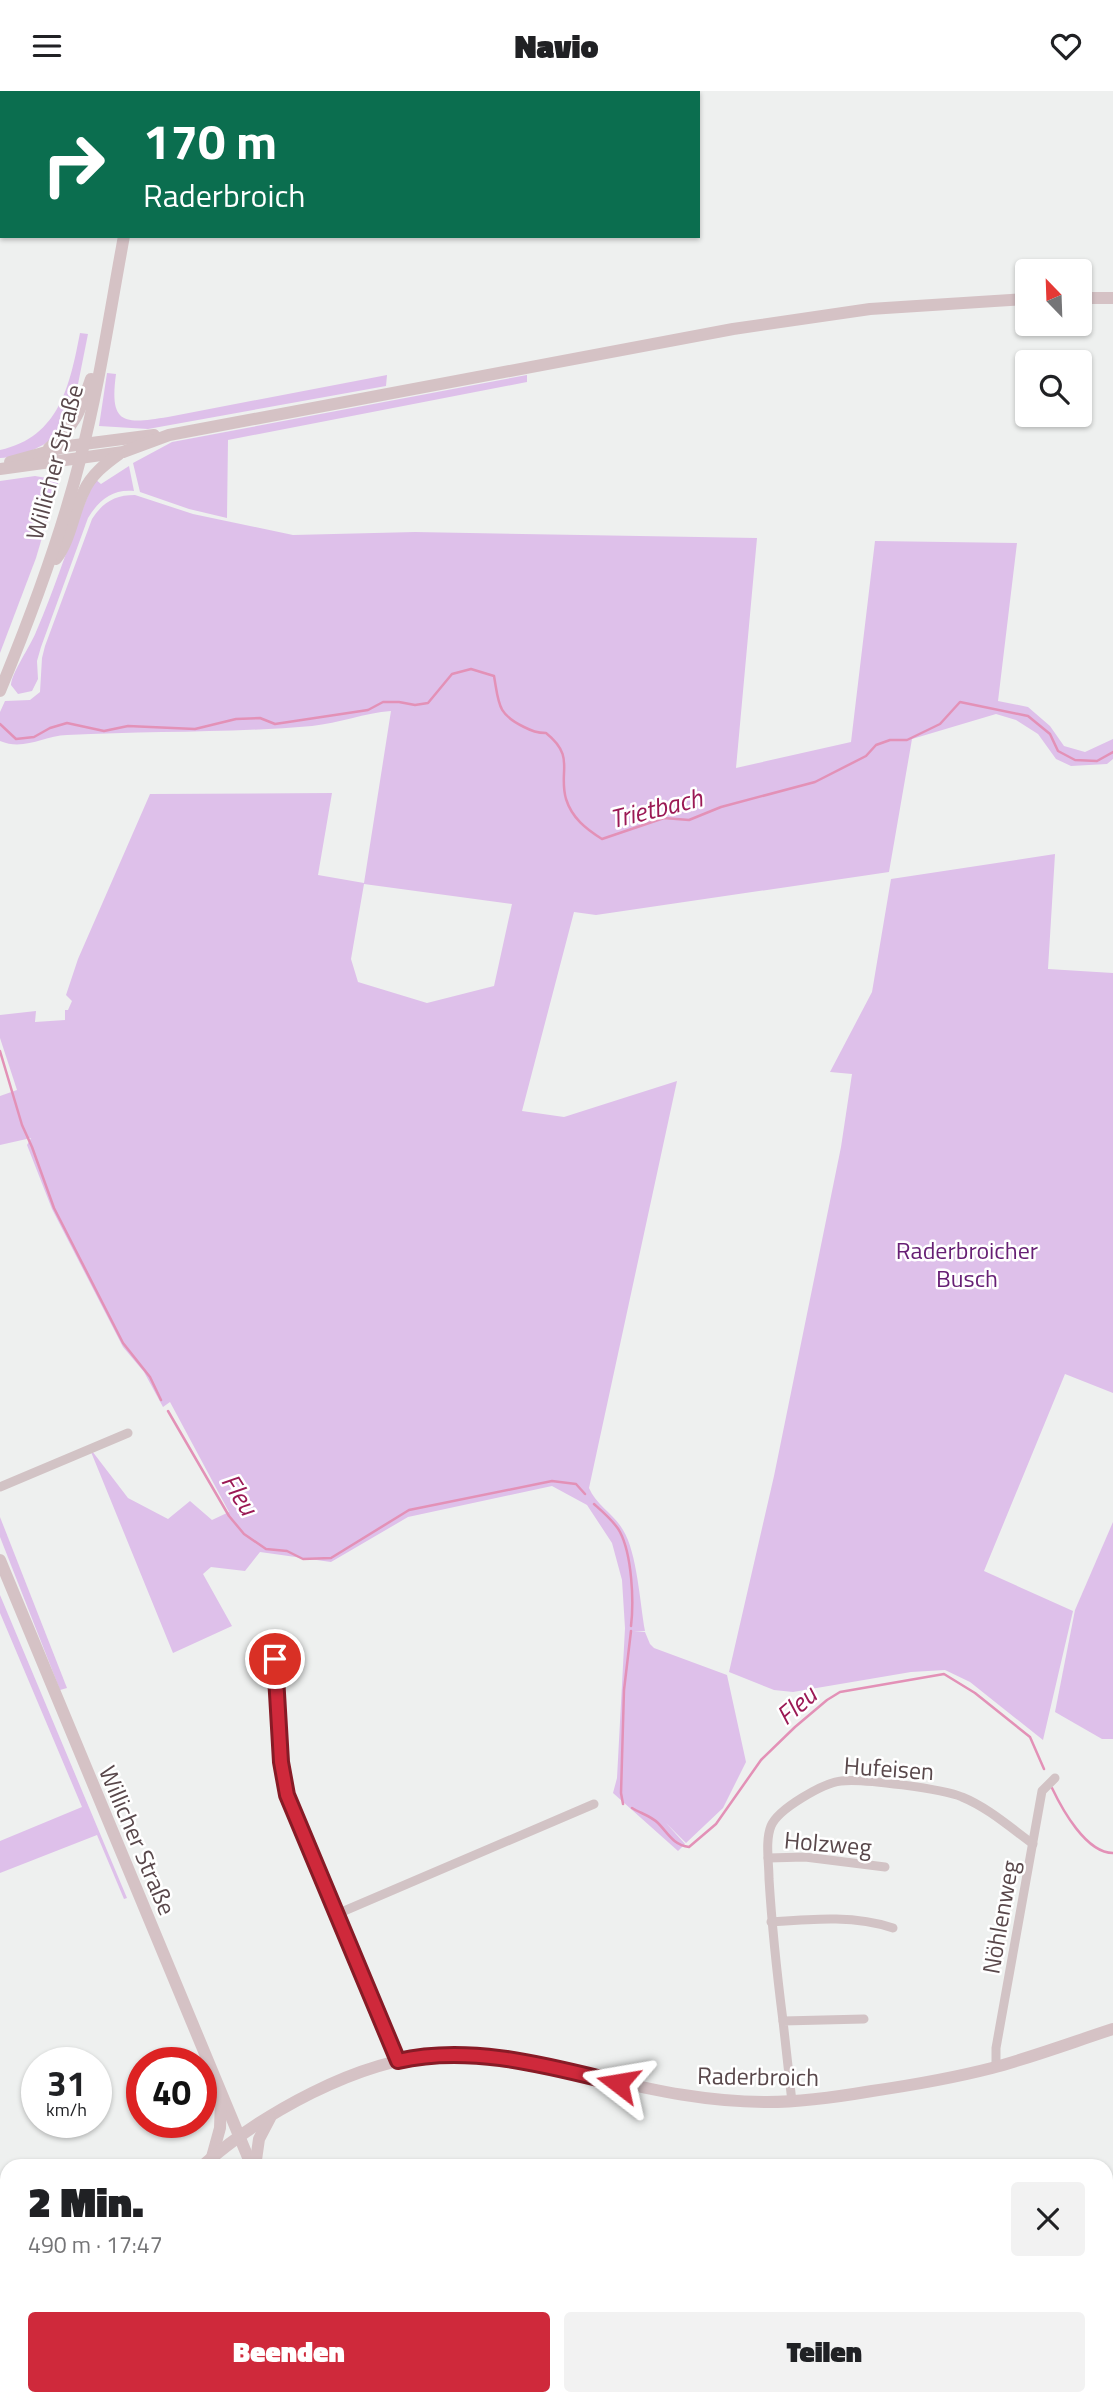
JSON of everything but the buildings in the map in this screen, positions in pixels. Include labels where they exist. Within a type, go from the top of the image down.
[{"type":"main road","name":"Willicher Straße","points":[[0,691],[47,570],[81,459],[124,238]]},
{"type":"main road","points":[[1092,298],[1113,298]]},
{"type":"main road","points":[[0,467],[81,459],[123,451],[169,435],[746,327],[884,308],[1015,300]]},
{"type":"main road","points":[[44,452],[69,430],[78,418],[104,339]]},
{"type":"main road","points":[[0,467],[44,452],[84,444],[169,435]]},
{"type":"main road","points":[[47,570],[60,552],[88,483],[123,451]]},
{"type":"main road","name":"Willicher Straße","points":[[0,1560],[250,2159]]},
{"type":"main road","name":"Raderbroich","points":[[240,2136],[324,2088],[398,2061],[436,2055],[480,2057],[564,2070],[681,2096],[726,2101],[792,2102],[906,2086],[996,2067],[1113,2029]]},
{"type":"main road","points":[[212,2157],[220,2128],[221,2093]]},
{"type":"main road","points":[[255,2159],[259,2139],[271,2117]]},
{"type":"main road","points":[[212,2157],[240,2136]]},
{"type":"street","points":[[0,1487],[128,1433]]},
{"type":"street","points":[[274,1634],[281,1762],[291,1807],[398,2061]]},
{"type":"street","name":"Nöhlenweg","points":[[996,2067],[996,2048],[1043,1789],[1055,1779]]},
{"type":"street","name":"Hufeisen","points":[[792,2102],[772,1923],[768,1858],[770,1831],[777,1817],[825,1786],[844,1781],[957,1794],[973,1802],[1033,1844]]},
{"type":"street","points":[[337,1914],[594,1804]]},
{"type":"street","name":"Holzweg","points":[[768,1858],[805,1857],[885,1867]]},
{"type":"street","points":[[772,1923],[825,1918],[878,1923],[893,1928]]},
{"type":"street","points":[[783,2021],[863,2019]]},
{"type":"green space","points":[[80,333],[88,334],[78,384],[61,421],[64,429],[35,449],[0,458],[0,450],[20,443],[36,433],[49,421],[59,406],[72,371]]},
{"type":"green space","points":[[107,373],[116,374],[115,403],[118,412],[130,420],[168,417],[387,375],[386,386],[148,429],[99,426]]},
{"type":"green space","points":[[527,375],[527,382],[228,440],[227,518],[189,509],[140,492],[133,463],[172,442]]},
{"type":"green space","points":[[129,466],[134,491],[119,492],[107,497],[88,518],[41,647],[37,661],[38,679],[32,691],[18,694],[11,685],[12,680],[44,613],[95,479],[101,484]]},
{"type":"green space","points":[[35,476],[59,480],[36,558],[0,653],[0,481]]},
{"type":"green space","points":[[128,495],[193,514],[293,535],[415,532],[757,538],[736,768],[851,742],[875,541],[1017,543],[998,701],[1028,707],[1050,726],[1064,746],[1085,752],[1113,739],[1113,759],[1107,764],[1071,766],[1056,759],[1038,734],[1016,720],[996,714],[912,739],[889,872],[596,915],[574,912],[522,1111],[564,1117],[677,1081],[589,1488],[619,1524],[632,1551],[645,1631],[634,1632],[645,1632],[654,1648],[727,1675],[746,1762],[723,1808],[686,1843],[666,1823],[685,1844],[678,1851],[613,1793],[617,1778],[625,1628],[622,1580],[612,1543],[587,1505],[552,1486],[408,1517],[331,1562],[260,1552],[245,1571],[211,1567],[203,1574],[232,1626],[173,1653],[89,1447],[128,1498],[168,1519],[190,1501],[212,1520],[229,1512],[170,1402],[163,1407],[144,1372],[123,1347],[52,1209],[27,1145],[31,1138],[0,1145],[0,1096],[17,1090],[0,1038],[0,1015],[36,1011],[35,1022],[65,1020],[65,1010],[68,1010],[72,1001],[66,995],[78,959],[150,794],[332,793],[318,875],[364,883],[391,711],[312,726],[67,735],[25,744],[0,741],[0,712],[5,701],[30,700],[40,692],[45,646],[92,519],[110,501]],"holes":[[[364,884],[512,904],[494,986],[427,1003],[358,982],[351,959]]]},
{"type":"green space","name":"Raderbroicher Busch","points":[[1055,854],[1048,969],[1113,973],[1113,1393],[1065,1374],[984,1571],[1073,1611],[1043,1740],[970,1682],[945,1670],[911,1672],[793,1692],[774,1690],[729,1672],[774,1476],[841,1147],[852,1074],[830,1072],[872,992],[891,879]]},
{"type":"green space","points":[[0,1517],[67,1688],[60,1690],[0,1537]]},
{"type":"green space","points":[[1113,1522],[1113,1739],[1102,1739],[1055,1712],[1075,1610]]},
{"type":"green space","points":[[0,1595],[127,1898],[124,1899],[97,1835],[0,1873],[0,1841],[82,1807],[0,1613]]},
{"type":"waterway","name":"Trietbach","points":[[0,724],[16,739],[34,737],[67,723],[104,731],[128,726],[195,729],[236,719],[260,718],[275,724],[368,710],[383,702],[415,705],[428,703],[452,674],[471,669],[494,676],[504,713],[530,730],[546,733],[561,749],[564,789],[569,806],[580,822],[602,839],[664,818],[689,820],[721,807],[815,782],[866,756],[876,745],[890,740],[907,740],[940,724],[960,702],[1028,716],[1050,734],[1058,751],[1075,760],[1097,761],[1113,752]]},
{"type":"waterway","name":"Fleu","points":[[0,1051],[22,1125],[54,1208],[123,1343],[150,1377],[161,1400]]},
{"type":"waterway","name":"Fleu","points":[[168,1411],[229,1516],[244,1534],[266,1549],[287,1551],[303,1559],[331,1558],[409,1510],[552,1481],[576,1484],[585,1494]]},
{"type":"waterway","name":"Fleu","points":[[594,1504],[615,1525],[624,1542],[631,1578],[631,1626]]},
{"type":"waterway","name":"Fleu","points":[[623,1804],[624,1690],[631,1631]]},
{"type":"waterway","name":"Fleu","points":[[632,1808],[655,1821],[675,1841],[689,1847],[716,1824],[761,1760],[827,1700],[840,1692],[944,1674],[975,1693],[1030,1737],[1044,1769]]},
{"type":"waterway","name":"Fleu","points":[[1052,1788],[1084,1838],[1093,1846],[1113,1853]]},
{"type":"route","points":[[275,1659],[281,1762],[287,1795],[398,2061],[436,2055],[480,2057],[564,2070],[618,2083]]}]
